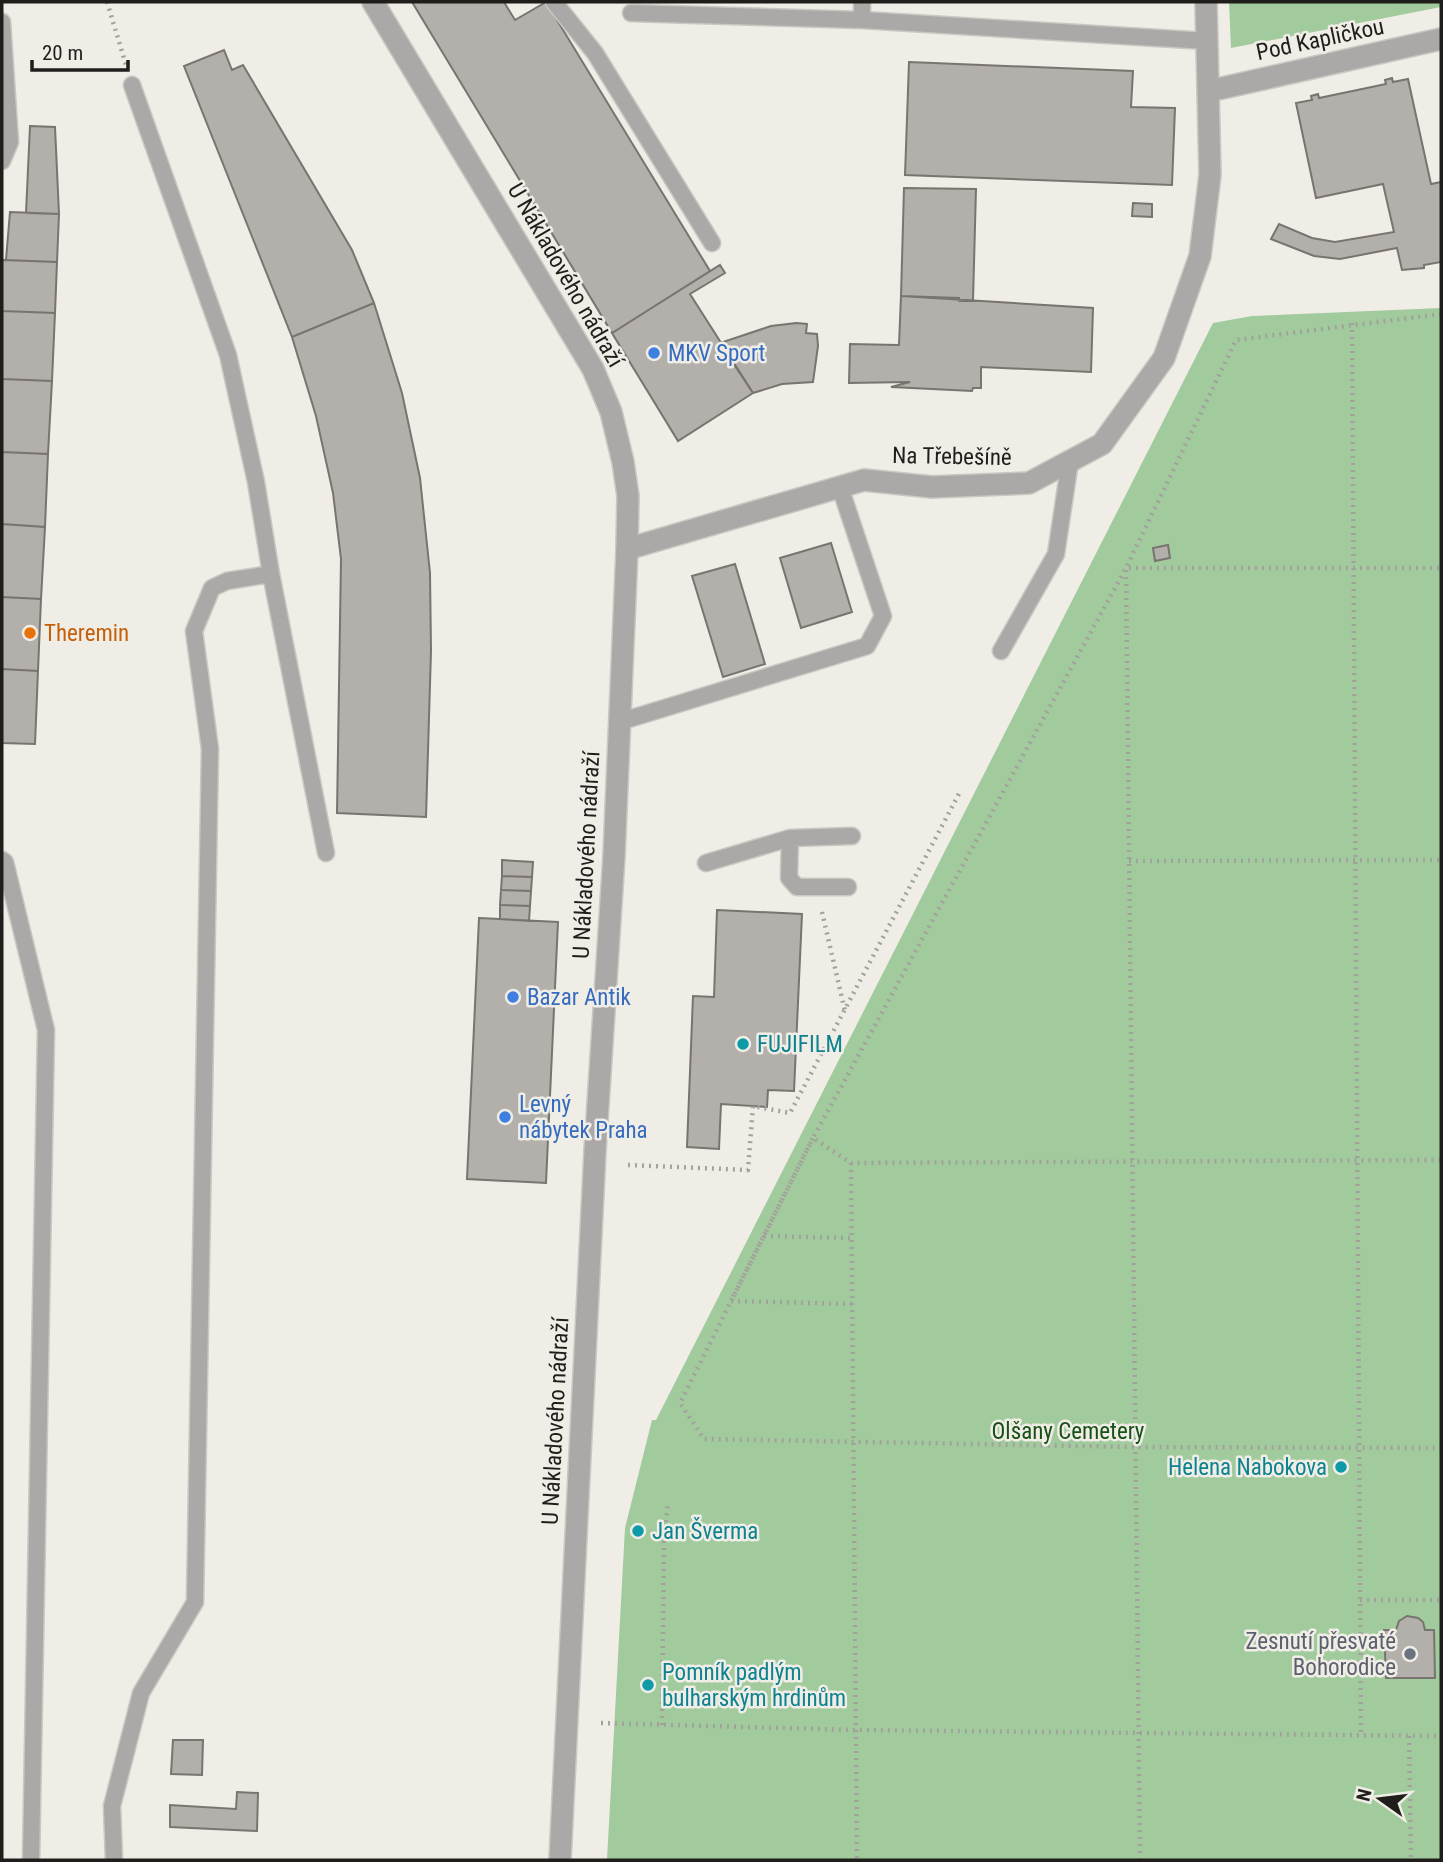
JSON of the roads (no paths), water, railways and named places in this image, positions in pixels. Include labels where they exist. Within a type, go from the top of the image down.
[{"type":"street","name":"U Nákladového nádraží","points":[[373,2],[593,369],[611,412],[624,462],[628,496],[614,856],[591,1217],[560,1860]]},
{"type":"street","name":"Na Třebešíně","points":[[627,549],[864,480],[932,487],[1029,483],[1102,444],[1164,358],[1200,256],[1210,175],[1206,2]]},
{"type":"street","name":"Pod Kapličkou","points":[[1209,91],[1441,39]]},
{"type":"lane","points":[[554,2],[595,53],[712,243]]},
{"type":"lane","points":[[862,2],[862,20]]},
{"type":"lane","points":[[631,13],[862,20],[1207,41]]},
{"type":"lane","points":[[2,22],[10,142],[2,161]]},
{"type":"lane","points":[[132,85],[228,355],[256,482],[271,575],[326,853]]},
{"type":"lane","points":[[1001,651],[1056,554],[1070,461]]},
{"type":"lane","points":[[619,722],[867,646],[883,616],[841,487]]},
{"type":"lane","points":[[114,1860],[112,1806],[141,1693],[195,1602],[209,749],[194,631],[212,588],[227,581],[271,575]]},
{"type":"lane","points":[[706,863],[790,838],[852,836]]},
{"type":"lane","points":[[790,838],[791,883],[797,887],[848,887]]},
{"type":"lane","points":[[2,860],[5,862],[46,1030],[31,1860]]},
{"type":"place","name":"MKV Sport","points":[[654,353]]},
{"type":"place","name":"Theremin","points":[[30,633]]},
{"type":"place","name":"Bazar Antik","points":[[513,997]]},
{"type":"place","name":"FUJIFILM","points":[[743,1044]]},
{"type":"place","name":"Levný nábytek Praha","points":[[505,1117]]},
{"type":"place","name":"Helena Nabokova","points":[[1341,1467]]},
{"type":"place","name":"Jan Šverma","points":[[638,1531]]},
{"type":"place","name":"Zesnutí přesvaté Bohorodice","points":[[1410,1654]]},
{"type":"place","name":"Pomník padlým bulharským hrdinům","points":[[648,1685]]},
{"type":"park label","name":"Olšany Cemetery","points":[[1068,1431]]}]
